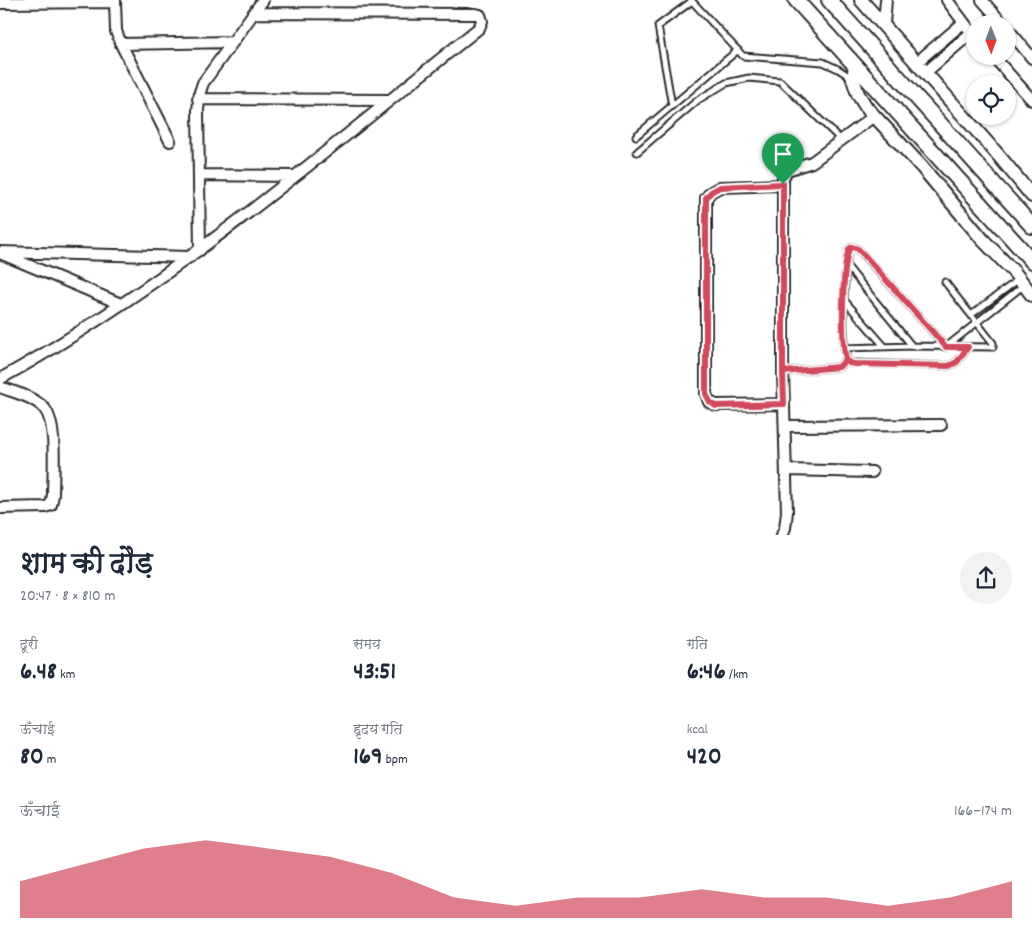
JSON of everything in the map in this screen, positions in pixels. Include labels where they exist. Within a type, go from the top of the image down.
[{"type":"main road","points":[[796,0],[854,72],[1032,261]]},
{"type":"main road","points":[[829,0],[1032,226]]},
{"type":"street","points":[[200,250],[198,99],[203,83],[263,0]]},
{"type":"street","points":[[861,0],[884,24],[1032,196]]},
{"type":"street","points":[[884,24],[886,0]]},
{"type":"street","points":[[947,0],[966,26]]},
{"type":"street","points":[[982,0],[995,15]]},
{"type":"street","points":[[0,3],[115,1],[116,30],[121,44],[170,141]]},
{"type":"street","points":[[0,379],[95,322],[200,250],[478,28],[482,21],[480,15],[476,14],[254,14]]},
{"type":"street","points":[[920,68],[963,23]]},
{"type":"street","points":[[920,68],[966,38]]},
{"type":"street","points":[[1016,39],[1032,58]]},
{"type":"street","points":[[121,44],[233,42]]},
{"type":"street","points":[[1001,65],[1032,100]]},
{"type":"street","points":[[854,72],[858,94],[866,107],[922,167],[1032,295]]},
{"type":"street","points":[[198,99],[389,100]]},
{"type":"street","points":[[782,535],[788,512],[783,372],[783,178],[788,170],[812,162],[874,116]]},
{"type":"street","points":[[199,175],[294,176]]},
{"type":"street","points":[[783,184],[720,187],[711,192],[706,198],[706,394],[710,402],[716,406],[784,404]]},
{"type":"street","points":[[0,253],[190,256]]},
{"type":"street","points":[[0,253],[121,304]]},
{"type":"street","points":[[0,387],[39,403],[48,414],[52,427],[53,495],[51,505],[45,507],[0,508]]},
{"type":"street","points":[[785,426],[941,425]]},
{"type":"street","points":[[786,470],[872,472]]},
{"type":"lane","points":[[672,106],[658,26],[691,0],[743,56],[823,62],[838,69],[854,72]]},
{"type":"lane","points":[[636,136],[738,50]]},
{"type":"lane","points":[[637,152],[698,100],[726,83],[749,78],[780,81],[841,140]]},
{"type":"lane","points":[[946,347],[858,249],[852,247],[849,249],[844,300],[844,348],[846,359],[849,363],[949,366],[957,362],[968,347]]},
{"type":"lane","points":[[846,265],[912,346]]},
{"type":"lane","points":[[844,348],[912,346],[991,348],[994,346],[945,282]]},
{"type":"lane","points":[[971,315],[1022,282]]},
{"type":"lane","points":[[946,347],[1022,282]]},
{"type":"lane","points":[[844,300],[886,347]]},
{"type":"lane","points":[[783,372],[839,367],[846,359]]},
{"type":"route","points":[[783,184],[720,187],[711,192],[706,198],[706,394],[710,402],[716,406],[784,404],[783,372],[839,367],[846,359],[844,351],[844,300],[846,265],[849,249],[852,247],[858,249],[865,256],[946,347],[968,347],[961,358],[949,366],[855,364],[849,363],[846,359],[839,367],[783,372],[783,184]]}]
